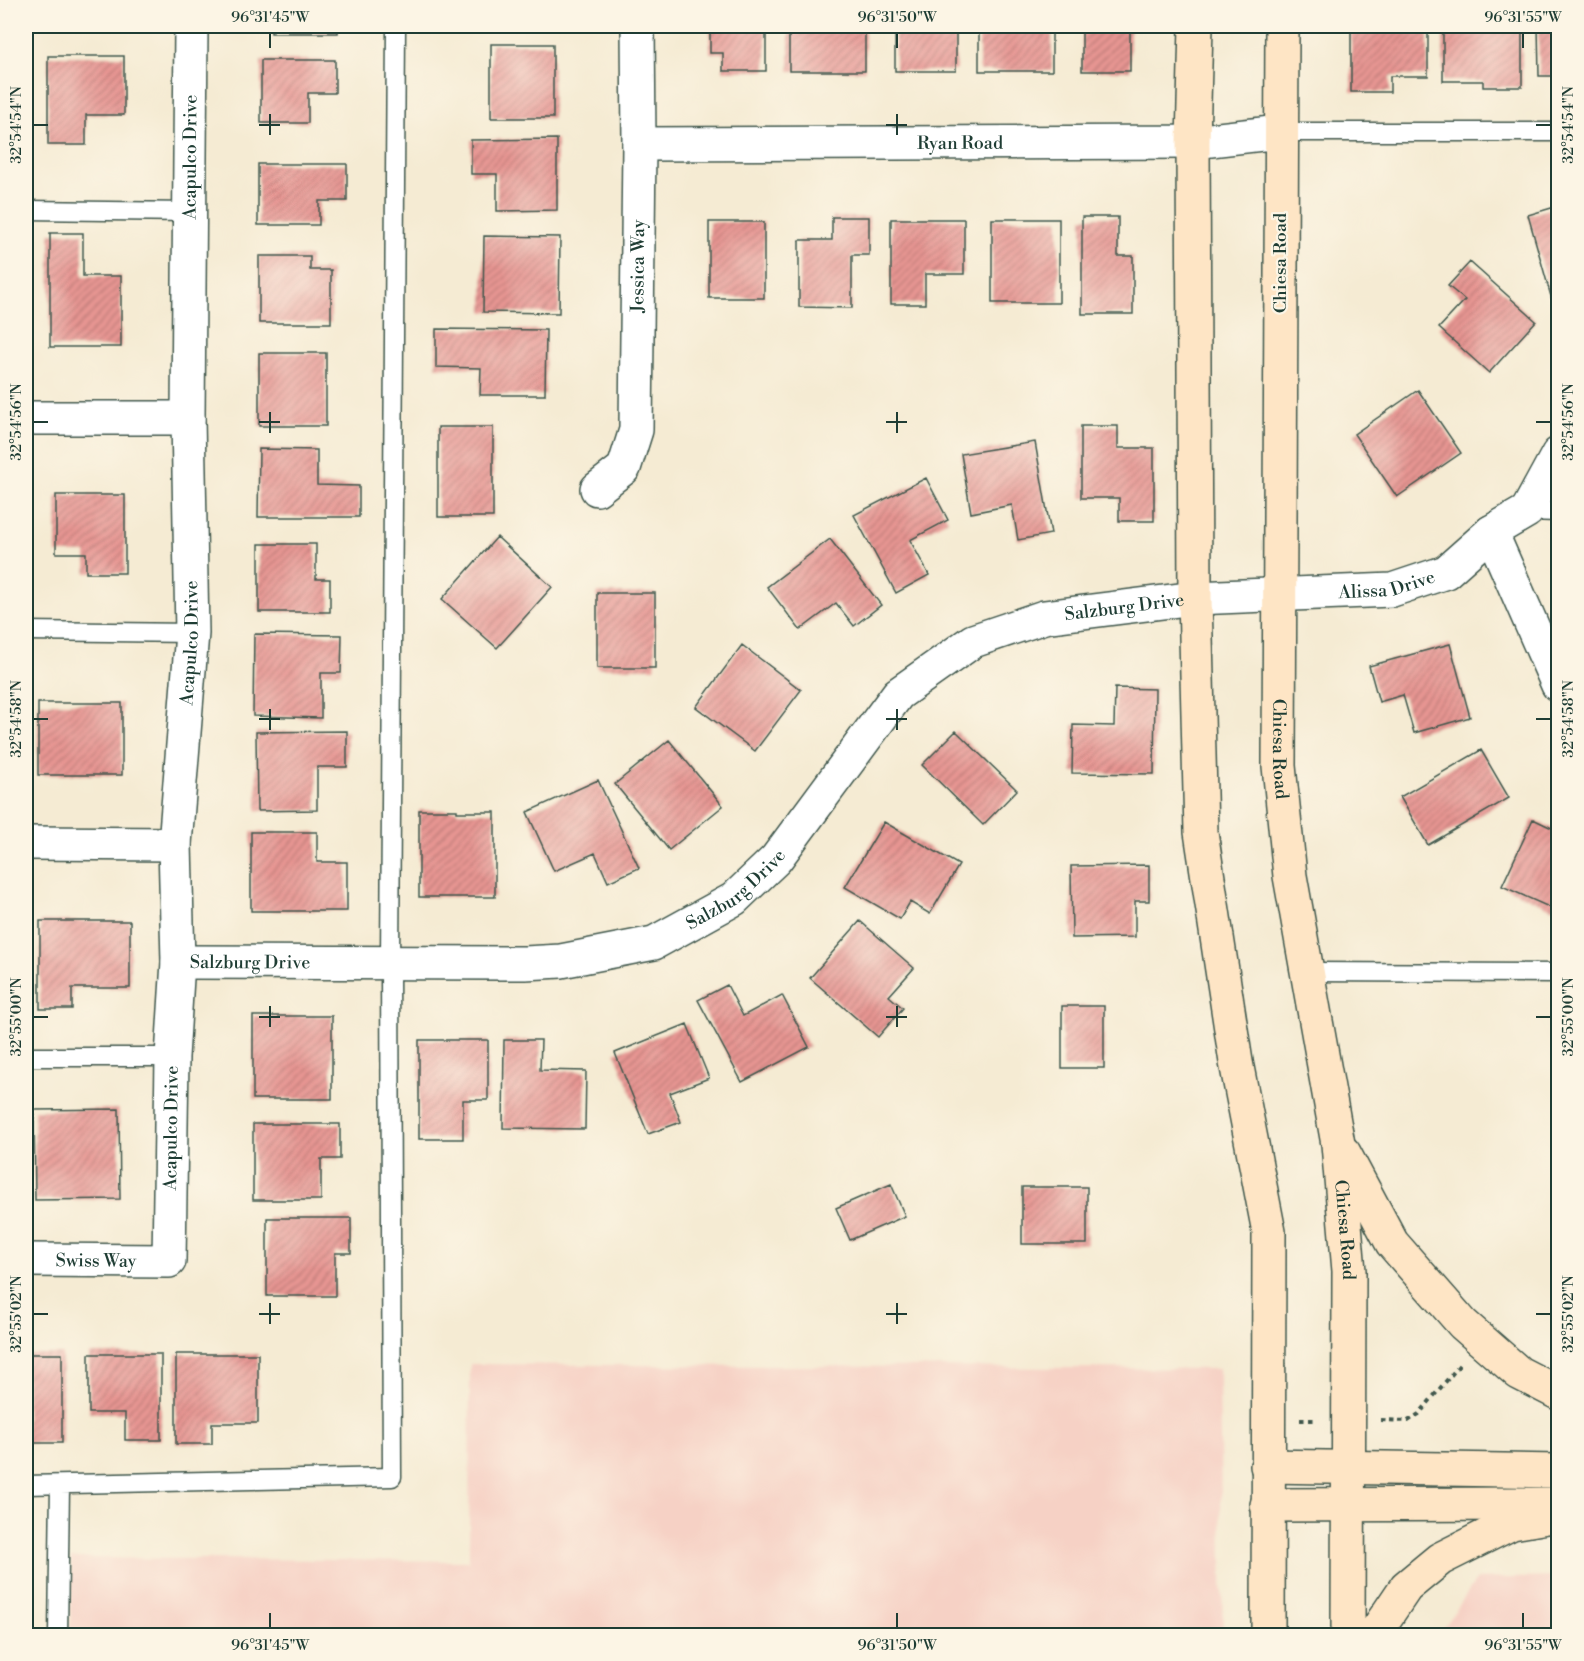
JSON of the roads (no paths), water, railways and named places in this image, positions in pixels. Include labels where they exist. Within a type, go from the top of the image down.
[{"type":"main road","points":[[1196,26],[1193,142],[1195,598],[1201,832],[1236,1062],[1269,1232],[1268,1635]]},
{"type":"main road","name":"Chiesa Road","points":[[1282,26],[1279,766],[1290,876],[1338,1144],[1349,1271],[1347,1505],[1353,1632]]},
{"type":"main road","points":[[1338,1144],[1392,1243],[1463,1324],[1519,1373],[1558,1393]]},
{"type":"main road","points":[[1267,1485],[1348,1467],[1558,1471]]},
{"type":"main road","points":[[1267,1485],[1347,1505],[1558,1503]]},
{"type":"main road","points":[[1353,1632],[1379,1627],[1406,1587],[1440,1559],[1512,1523],[1558,1515]]},
{"type":"street","name":"Acapulco Drive","points":[[169,1261],[172,1058],[178,962],[175,844],[192,633],[188,418],[191,26]]},
{"type":"street","name":"Jessica Way","points":[[597,489],[624,468],[636,430],[638,26]]},
{"type":"street","name":"Ryan Road","points":[[639,144],[1193,142],[1280,132]]},
{"type":"street","points":[[26,418],[188,418]]},
{"type":"street","name":"Alissa Drive","points":[[1195,598],[1392,590],[1446,572],[1491,531],[1543,512],[1558,454]]},
{"type":"street","points":[[1491,531],[1558,685]]},
{"type":"street","name":"Salzburg Drive","points":[[178,962],[525,963],[561,961],[654,944],[734,898],[776,860],[898,694],[973,641],[1044,617],[1195,598]]},
{"type":"street","points":[[26,843],[175,844]]},
{"type":"street","name":"Swiss Way","points":[[26,1260],[169,1261]]},
{"type":"lane","points":[[26,1485],[392,1478],[390,963],[396,26]]},
{"type":"lane","points":[[1280,132],[1558,132]]},
{"type":"lane","points":[[26,210],[190,212]]},
{"type":"lane","points":[[26,631],[192,633]]},
{"type":"lane","points":[[1307,972],[1558,973]]},
{"type":"lane","points":[[26,1057],[172,1058]]},
{"type":"lane","points":[[58,1635],[60,1485]]}]
